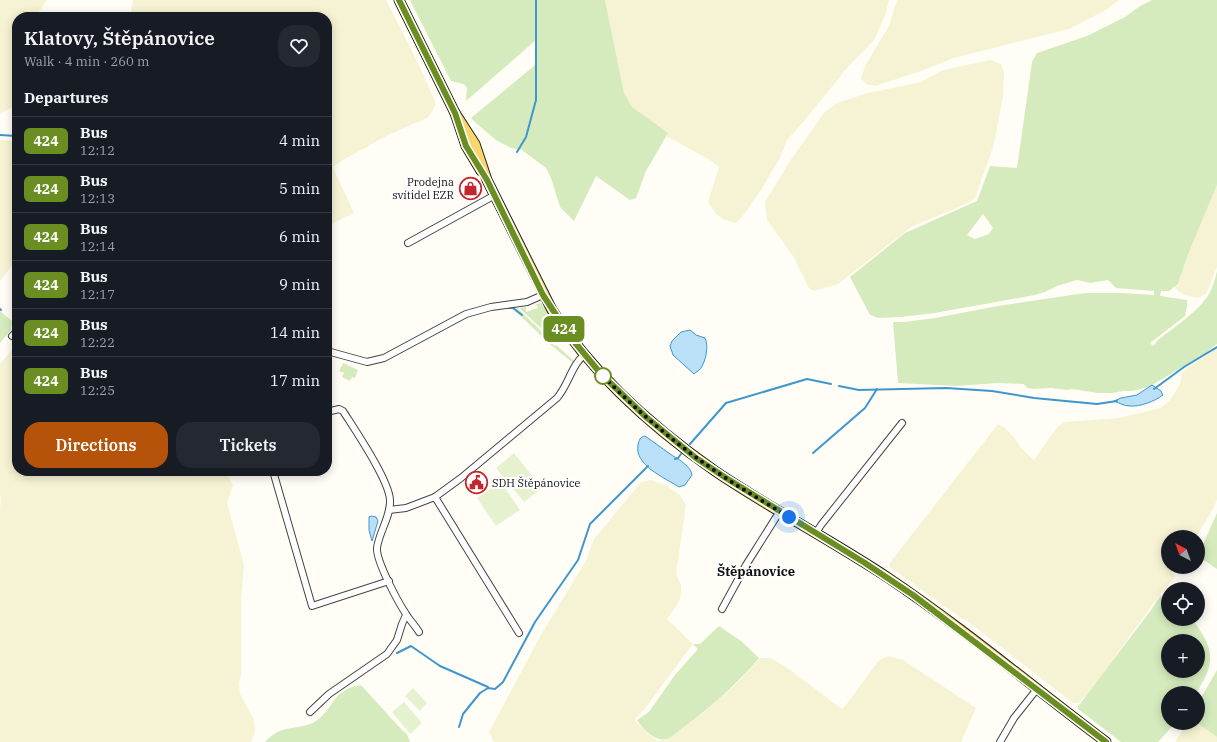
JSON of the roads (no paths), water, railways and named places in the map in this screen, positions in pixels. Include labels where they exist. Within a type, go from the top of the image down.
[{"type":"main road","points":[[399,0],[455,113],[475,144],[487,180],[543,295],[561,325],[601,374],[629,402],[672,439],[716,471],[913,595],[1106,742]]},
{"type":"street","points":[[408,243],[495,195]]},
{"type":"street","points":[[332,353],[361,362],[370,362],[384,358],[466,314],[491,307],[527,302],[543,295]]},
{"type":"street","points":[[389,510],[406,508],[435,497],[461,478],[557,398],[567,385],[577,362],[584,355]]},
{"type":"street","points":[[332,411],[339,409],[343,412],[367,450],[388,491],[390,500],[389,510],[377,549],[378,558],[406,615],[419,632]]},
{"type":"street","points":[[816,533],[820,525],[902,423]]},
{"type":"street","points":[[273,476],[312,606],[389,581]]},
{"type":"street","points":[[435,497],[519,633]]},
{"type":"street","points":[[722,609],[740,576],[780,511]]},
{"type":"street","points":[[310,712],[329,694],[387,654],[397,640],[406,615]]},
{"type":"street","points":[[1000,742],[1014,718],[1037,689]]},
{"type":"water","points":[[690,330],[696,335],[705,338],[707,345],[706,357],[703,365],[694,374],[673,355],[670,346],[672,341],[681,332]]},
{"type":"water","points":[[1152,385],[1161,391],[1163,395],[1143,405],[1126,406],[1114,401],[1137,395]]},
{"type":"water","points":[[645,436],[682,461],[688,467],[692,475],[685,485],[679,487],[652,470],[641,459],[638,452],[638,445],[639,440]]},
{"type":"water","points":[[369,517],[376,517],[378,521],[372,541],[369,530]]},
{"type":"waterway","points":[[517,152],[526,137],[536,100],[536,0]]},
{"type":"waterway","points":[[0,135],[12,136]]},
{"type":"waterway","points":[[508,308],[513,308],[522,315]]},
{"type":"waterway","points":[[1154,389],[1184,367],[1217,347]]},
{"type":"waterway","points":[[690,444],[726,403],[807,379],[831,384]]},
{"type":"waterway","points":[[839,386],[859,390],[946,388],[992,391],[1034,398],[1097,404],[1117,401]]},
{"type":"waterway","points":[[813,453],[865,408],[877,389]]},
{"type":"waterway","points":[[675,459],[681,454]]},
{"type":"waterway","points":[[459,727],[463,714],[480,693],[488,688],[495,689],[503,682],[535,622],[578,560],[590,524],[648,466]]},
{"type":"waterway","points":[[397,653],[411,646],[440,666],[488,687]]},
{"type":"place","name":"Prodejna svítidel EZR","points":[[470,188]]},
{"type":"place","name":"SDH Štěpánovice","points":[[476,483]]},
{"type":"district","name":"Štěpánovice","points":[[756,571]]}]
